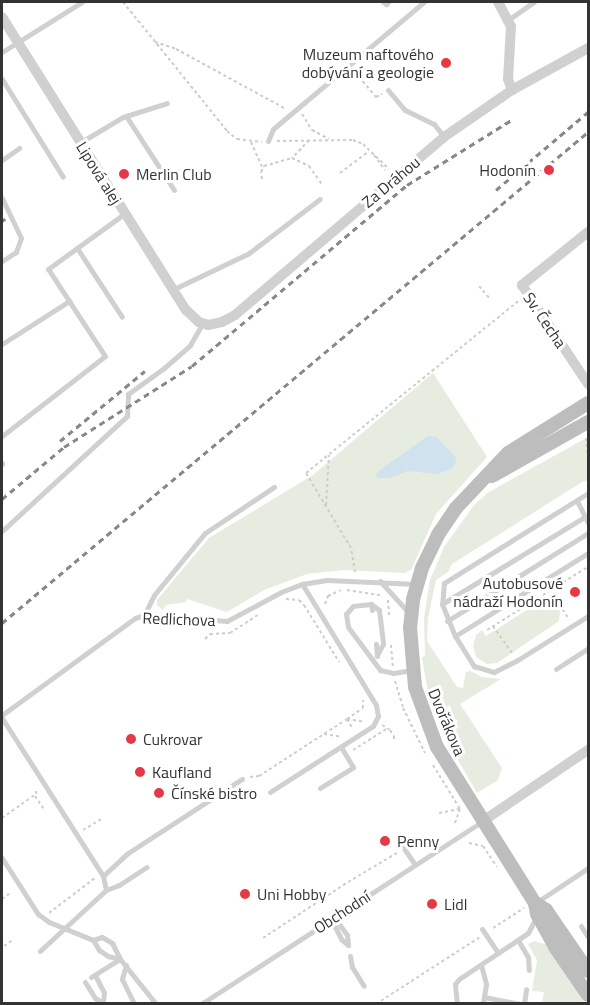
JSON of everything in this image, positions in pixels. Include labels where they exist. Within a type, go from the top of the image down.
[{"type":"main road","name":"Dvořákova","points":[[588,403],[508,453],[456,508],[438,535],[416,584],[411,616],[412,670],[420,707],[437,747],[536,908],[548,934],[588,994]]},
{"type":"main road","name":"Dvořákova","points":[[484,480],[588,422]]},
{"type":"main road","name":"Dvořákova","points":[[536,908],[546,910],[588,971]]},
{"type":"street","points":[[498,2],[512,33],[508,79],[512,90]]},
{"type":"street","name":"Lipová alej","points":[[2,17],[186,310],[202,324]]},
{"type":"street","name":"Za Dráhou","points":[[202,324],[215,324],[235,315],[444,137],[512,90],[588,48]]},
{"type":"street","points":[[525,289],[588,232]]},
{"type":"street","name":"Sv. Čecha","points":[[525,289],[588,384]]},
{"type":"street","points":[[483,821],[588,750]]},
{"type":"lane","points":[[2,52],[82,2]]},
{"type":"lane","points":[[383,2],[386,4],[388,2]]},
{"type":"lane","points":[[268,141],[273,129],[424,2]]},
{"type":"lane","points":[[508,20],[534,2]]},
{"type":"lane","points":[[2,79],[63,177]]},
{"type":"lane","points":[[388,90],[405,110],[434,124],[444,137]]},
{"type":"lane","points":[[80,142],[126,116],[167,103]]},
{"type":"lane","points":[[126,116],[174,190]]},
{"type":"lane","points":[[2,160],[19,148]]},
{"type":"lane","points":[[2,198],[21,238],[16,252],[2,261]]},
{"type":"lane","points":[[174,289],[249,253],[320,199]]},
{"type":"lane","points":[[2,436],[105,356],[48,268],[124,214]]},
{"type":"lane","points":[[77,248],[122,317]]},
{"type":"lane","points":[[2,344],[69,300]]},
{"type":"lane","points":[[2,531],[127,416],[128,394],[164,368],[190,345],[202,324]]},
{"type":"lane","points":[[144,615],[154,595],[206,533],[274,487]]},
{"type":"lane","points":[[588,493],[444,583],[442,604],[454,636],[474,666],[494,672],[516,661],[588,616]]},
{"type":"lane","points":[[577,501],[588,523]]},
{"type":"lane","points":[[442,604],[586,516]]},
{"type":"lane","points":[[447,621],[588,533]]},
{"type":"lane","points":[[454,636],[588,554]]},
{"type":"lane","name":"Redlichova","points":[[2,716],[128,621],[144,615],[227,621],[280,592],[302,584],[337,579],[416,584]]},
{"type":"lane","points":[[380,581],[411,616]]},
{"type":"lane","points":[[270,792],[374,726],[378,716],[376,705],[302,584]]},
{"type":"lane","points":[[375,663],[383,644],[379,610],[353,606],[349,610],[346,621],[375,663],[386,672],[412,670]]},
{"type":"lane","points":[[376,644],[377,655]]},
{"type":"lane","points":[[556,669],[588,648]]},
{"type":"lane","points":[[2,716],[103,876],[106,890]]},
{"type":"lane","points":[[320,788],[353,767],[341,747]]},
{"type":"lane","points":[[103,876],[128,853],[242,779]]},
{"type":"lane","name":"Obchodní","points":[[201,1004],[483,821]]},
{"type":"lane","points":[[401,844],[415,865]]},
{"type":"lane","points":[[2,858],[38,914],[93,940],[102,937],[112,943],[120,959],[156,1004]]},
{"type":"lane","points":[[40,951],[106,890],[119,885],[147,867]]},
{"type":"lane","points":[[457,1004],[455,984],[528,933],[536,908],[588,868]]},
{"type":"lane","points":[[581,926],[588,937]]},
{"type":"lane","points":[[482,929],[498,953]]},
{"type":"lane","points":[[528,933],[548,934]]},
{"type":"lane","points":[[93,940],[96,947],[108,956],[120,959]]},
{"type":"lane","points":[[518,940],[528,957],[529,970]]},
{"type":"lane","points":[[350,956],[352,967],[364,986]]},
{"type":"lane","points":[[85,982],[95,998],[104,1002],[104,993],[93,976],[120,959]]},
{"type":"lane","points":[[126,965],[122,979],[134,1004]]},
{"type":"lane","points":[[480,965],[486,984],[484,1000],[522,1004],[526,989]]},
{"type":"path","points":[[123,2],[227,130],[237,139],[251,142],[353,140],[375,155],[396,178]]},
{"type":"path","points":[[155,42],[176,49],[293,112]]},
{"type":"path","points":[[349,65],[376,97],[388,90]]},
{"type":"path","points":[[300,106],[304,120],[312,130],[329,140]]},
{"type":"path","points":[[262,168],[272,162],[292,158],[309,140]]},
{"type":"path","points":[[251,142],[262,168],[262,179]]},
{"type":"path","points":[[340,172],[370,151]]},
{"type":"path","points":[[375,155],[385,171]]},
{"type":"path","points":[[292,158],[309,166],[323,186]]},
{"type":"path","points":[[479,286],[492,300]]},
{"type":"path","points":[[355,572],[351,548],[306,473],[491,321],[525,289]]},
{"type":"path","points":[[586,438],[588,456]]},
{"type":"path","points":[[326,506],[329,455]]},
{"type":"path","points":[[487,630],[587,569]]},
{"type":"path","points":[[326,611],[325,604],[328,596],[340,590],[388,597]]},
{"type":"path","points":[[282,600],[298,600],[316,625]]},
{"type":"path","points":[[493,626],[513,653]]},
{"type":"path","points":[[242,779],[259,776],[363,708],[362,696]]},
{"type":"path","points":[[347,719],[352,727]]},
{"type":"path","points":[[383,725],[394,736],[394,742]]},
{"type":"path","points":[[352,750],[388,728]]},
{"type":"path","points":[[324,734],[339,735],[347,743]]},
{"type":"path","points":[[2,818],[35,796],[38,787],[44,783]]},
{"type":"path","points":[[35,796],[45,811]]},
{"type":"path","points":[[439,813],[460,809]]},
{"type":"path","points":[[76,834],[100,819]]},
{"type":"path","points":[[469,843],[483,846],[501,872]]},
{"type":"path","points":[[263,938],[397,853]]},
{"type":"path","points":[[47,914],[88,881],[103,876]]},
{"type":"path","points":[[2,899],[9,894]]},
{"type":"path","points":[[493,928],[525,908],[519,899]]},
{"type":"path","points":[[376,1004],[480,936]]},
{"type":"path","points":[[3,946],[13,940]]},
{"type":"shaded area","points":[[433,373],[487,457],[436,514],[411,570],[404,573],[344,570],[307,574],[264,590],[227,612],[187,599],[186,602],[166,605],[163,610],[157,605],[157,600],[209,538],[313,475]]},
{"type":"shaded area","points":[[588,437],[588,480],[452,564],[448,572],[436,580],[428,618],[427,641],[457,687],[463,688],[466,672],[470,671],[482,677],[501,679],[460,704],[502,768],[498,780],[477,793],[440,729],[428,692],[422,658],[425,655],[424,618],[430,580],[444,547],[474,505],[489,492]]},
{"type":"shaded area","points":[[550,595],[560,612],[559,621],[497,663],[487,664],[476,657],[473,646],[476,635],[482,630],[486,636]]},
{"type":"shaded area","points":[[534,941],[548,945],[585,1003],[542,1003],[544,992],[532,991],[537,960],[528,944]]},
{"type":"water","points":[[428,436],[437,437],[456,458],[456,463],[451,469],[438,474],[407,471],[390,478],[377,478],[376,475],[380,470]]},
{"type":"railway","points":[[496,190],[588,112]]},
{"type":"railway","points":[[2,499],[64,447],[192,366],[407,185],[513,119]]},
{"type":"railway","points":[[2,623],[588,132]]},
{"type":"railway","points":[[60,441],[145,371]]},
{"type":"place","name":"Muzeum naftového dobývání a geologie","points":[[446,63]]},
{"type":"place","name":"Hodonín","points":[[549,170]]},
{"type":"place","name":"Merlin Club","points":[[124,174]]},
{"type":"place","name":"Autobusové nádraží Hodonín","points":[[575,592]]},
{"type":"place","name":"Cukrovar","points":[[131,739]]},
{"type":"place","name":"Kaufland","points":[[140,772]]},
{"type":"place","name":"Čínské bistro","points":[[159,793]]},
{"type":"place","name":"Penny","points":[[385,841]]},
{"type":"place","name":"Uni Hobby","points":[[245,894]]},
{"type":"place","name":"Lidl","points":[[432,904]]}]
